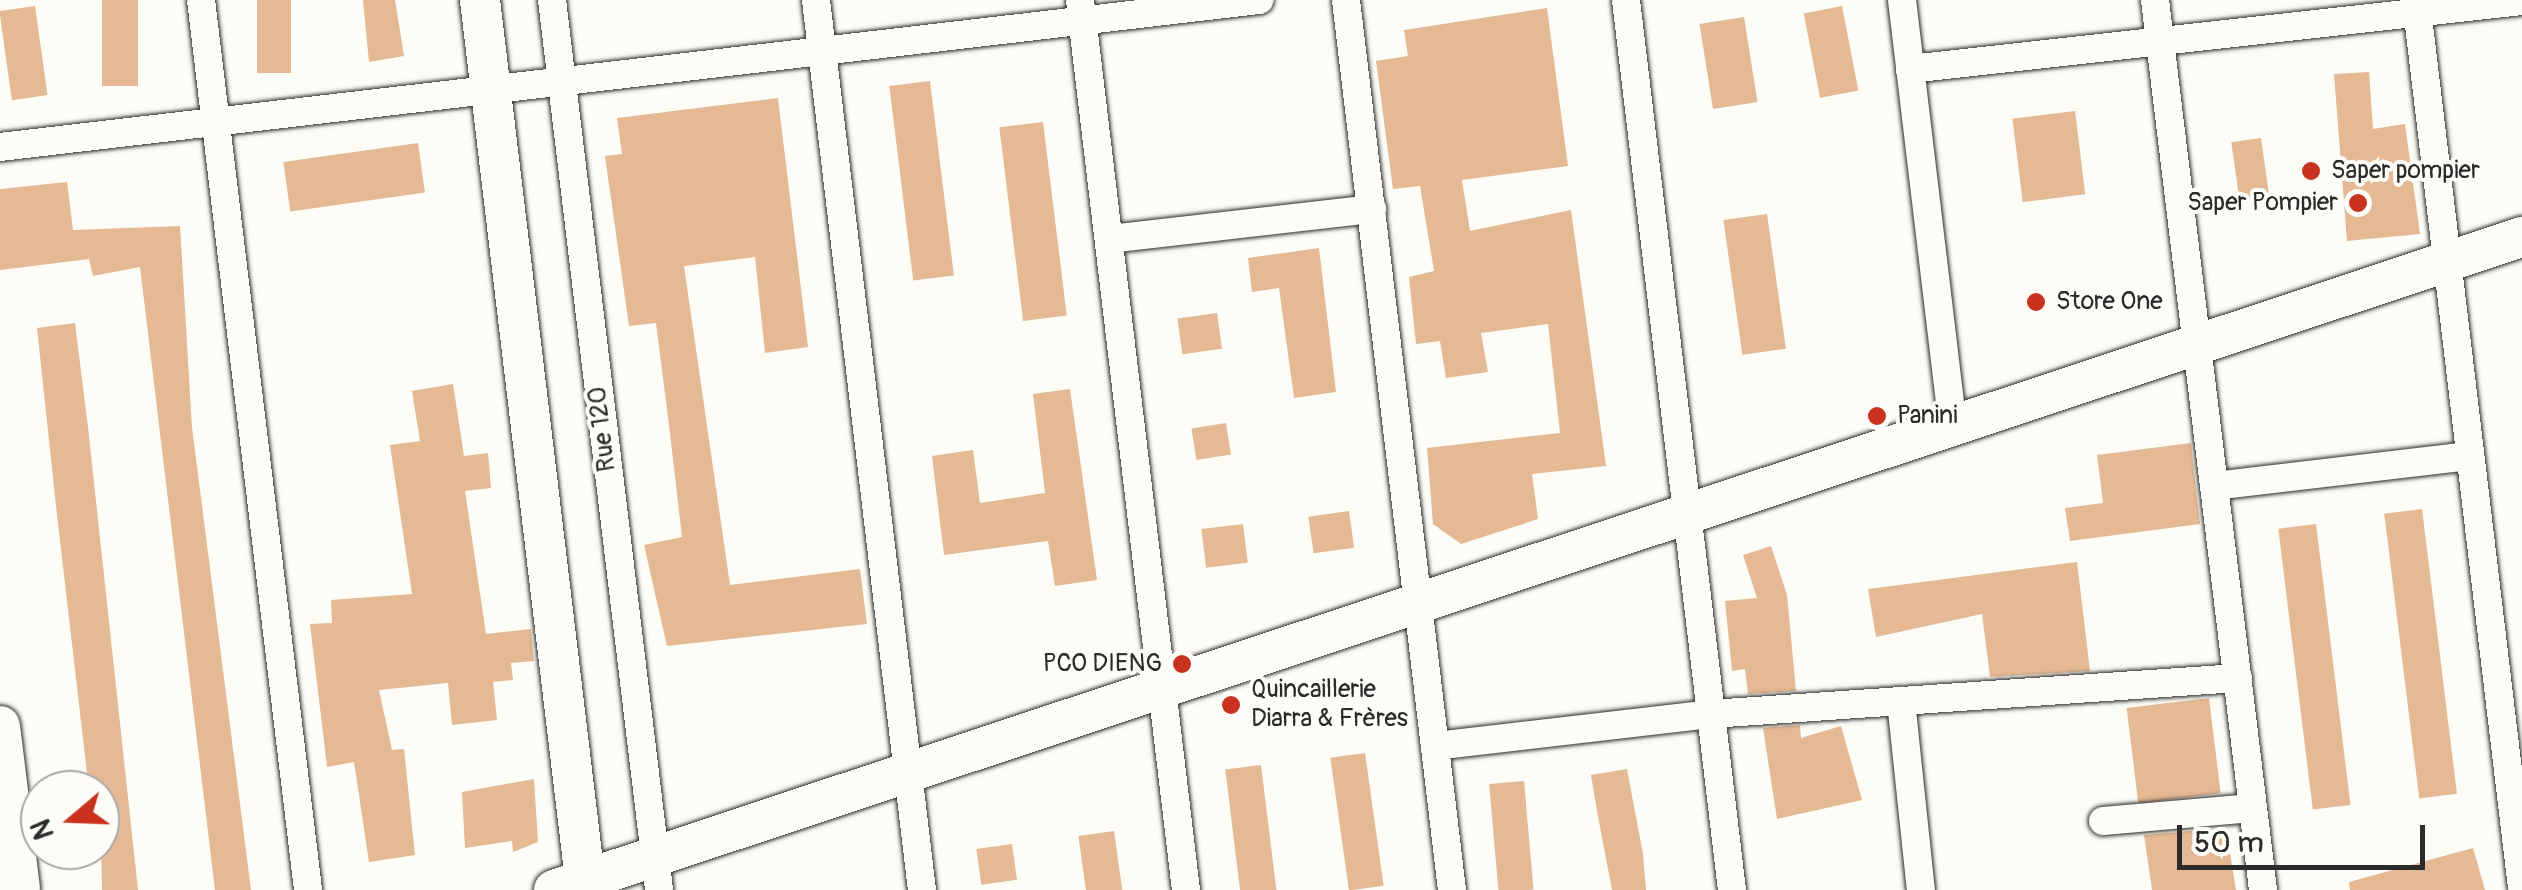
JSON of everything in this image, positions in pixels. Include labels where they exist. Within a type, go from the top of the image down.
[{"type":"street","points":[[202,0],[308,890]]},
{"type":"street","points":[[480,0],[570,885],[657,874],[908,772],[1954,429],[2522,237]]},
{"type":"street","name":"Rue 120","points":[[552,0],[657,874]]},
{"type":"street","points":[[816,0],[922,890]]},
{"type":"street","points":[[0,146],[822,50],[1081,10],[1259,0]]},
{"type":"street","points":[[1346,0],[1452,890]]},
{"type":"street","points":[[1626,0],[1732,890]]},
{"type":"street","points":[[1902,0],[1954,429]]},
{"type":"street","points":[[2155,0],[2262,890]]},
{"type":"street","points":[[1910,69],[2160,41],[2416,6],[2522,0]]},
{"type":"street","points":[[2416,6],[2522,887]]},
{"type":"street","points":[[1081,10],[1186,890]]},
{"type":"street","points":[[1109,239],[1372,209]]},
{"type":"street","points":[[2214,486],[2470,456]]},
{"type":"street","points":[[1435,746],[1711,714],[2238,678]]},
{"type":"street","points":[[1900,701],[1921,890]]},
{"type":"street","points":[[0,726],[12,879]]},
{"type":"street","points":[[2102,822],[2252,808]]},
{"type":"building","points":[[102,0],[138,0],[138,86],[102,86]]},
{"type":"building","points":[[257,0],[291,0],[291,73],[257,73]]},
{"type":"building","points":[[363,0],[395,0],[404,56],[369,62]]},
{"type":"building","points":[[35,6],[48,95],[12,100],[0,11]]},
{"type":"building","points":[[1842,6],[1858,90],[1820,98],[1804,13]]},
{"type":"building","points":[[1547,8],[1568,166],[1462,180],[1470,231],[1571,210],[1606,466],[1532,474],[1538,519],[1461,544],[1433,524],[1427,448],[1560,433],[1548,324],[1481,333],[1488,372],[1446,378],[1440,341],[1416,344],[1409,277],[1434,271],[1420,186],[1393,189],[1376,61],[1408,56],[1404,30]]},
{"type":"building","points":[[1744,17],[1757,102],[1713,109],[1700,24]]},
{"type":"building","points":[[2369,72],[2373,129],[2405,124],[2420,234],[2347,241],[2334,74]]},
{"type":"building","points":[[930,81],[954,276],[913,281],[889,86]]},
{"type":"building","points":[[778,98],[808,347],[765,353],[755,257],[684,266],[730,585],[860,569],[867,624],[667,646],[644,545],[682,537],[669,425],[656,323],[629,326],[605,156],[622,154],[617,118]]},
{"type":"building","points":[[2075,111],[2085,194],[2023,202],[2012,119]]},
{"type":"building","points":[[1043,122],[1067,316],[1023,321],[999,127]]},
{"type":"building","points":[[2261,138],[2269,197],[2240,202],[2231,142]]},
{"type":"building","points":[[418,143],[425,193],[290,211],[283,162]]},
{"type":"building","points":[[67,182],[73,230],[180,226],[192,427],[251,890],[215,890],[140,267],[93,276],[89,259],[0,270],[0,189]]},
{"type":"building","points":[[1767,214],[1786,349],[1742,355],[1723,220]]},
{"type":"building","points":[[1319,248],[1336,392],[1294,398],[1279,288],[1252,292],[1248,258]]},
{"type":"building","points":[[1217,313],[1222,349],[1182,354],[1177,319]]},
{"type":"building","points":[[75,323],[138,890],[102,890],[102,870],[120,870],[120,770],[87,770],[37,328]]},
{"type":"building","points":[[453,384],[464,456],[488,453],[491,488],[465,491],[486,634],[531,629],[534,661],[511,663],[513,680],[493,682],[497,720],[452,725],[448,683],[379,690],[392,750],[404,749],[415,855],[369,862],[354,762],[327,767],[310,624],[332,623],[331,600],[412,594],[390,445],[420,441],[412,391]]},
{"type":"building","points":[[1070,389],[1097,580],[1055,586],[1048,541],[944,555],[932,456],[973,450],[980,503],[1045,493],[1033,394]]},
{"type":"building","points":[[1226,423],[1231,455],[1196,460],[1191,428]]},
{"type":"building","points":[[2191,443],[2200,524],[2070,541],[2065,508],[2103,503],[2097,455]]},
{"type":"building","points":[[2422,509],[2457,794],[2419,798],[2384,514]]},
{"type":"building","points":[[1349,511],[1354,548],[1314,553],[1308,517]]},
{"type":"building","points":[[1243,524],[1248,563],[1206,568],[1201,529]]},
{"type":"building","points":[[2316,524],[2350,805],[2313,810],[2278,529]]},
{"type":"building","points":[[1771,546],[1787,595],[1796,691],[1748,694],[1745,669],[1732,671],[1725,601],[1757,598],[1743,555]]},
{"type":"building","points":[[2077,562],[2090,671],[1990,677],[1982,614],[1876,637],[1868,589]]},
{"type":"building","points":[[2209,698],[2221,793],[2138,803],[2127,708]]},
{"type":"building","points":[[1800,725],[1801,738],[1841,726],[1862,800],[1777,819],[1763,728]]},
{"type":"building","points":[[1365,753],[1384,886],[1349,890],[1330,758]]},
{"type":"building","points":[[1261,765],[1276,890],[1240,890],[1225,769]]},
{"type":"building","points":[[1627,769],[1646,890],[1612,890],[1591,775]]},
{"type":"building","points":[[534,779],[538,842],[513,852],[512,841],[465,848],[462,792]]},
{"type":"building","points":[[1524,781],[1533,890],[1498,890],[1489,784]]},
{"type":"building","points":[[2226,828],[2236,890],[2152,890],[2144,835]]},
{"type":"building","points":[[1114,831],[1122,890],[1086,890],[1078,836]]},
{"type":"building","points":[[1012,844],[1017,880],[981,885],[976,849]]},
{"type":"building","points":[[2473,848],[2485,890],[2350,890],[2349,882]]},
{"type":"place","name":"Saper pompier","points":[[2311,171]]},
{"type":"place","name":"Saper Pompier","points":[[2358,203]]},
{"type":"place","name":"Store One","points":[[2036,302]]},
{"type":"place","name":"Panini","points":[[1877,416]]},
{"type":"place","name":"PCO DIENG","points":[[1182,664]]},
{"type":"place","name":"Quincaillerie Diarra & Frères","points":[[1231,705]]}]
